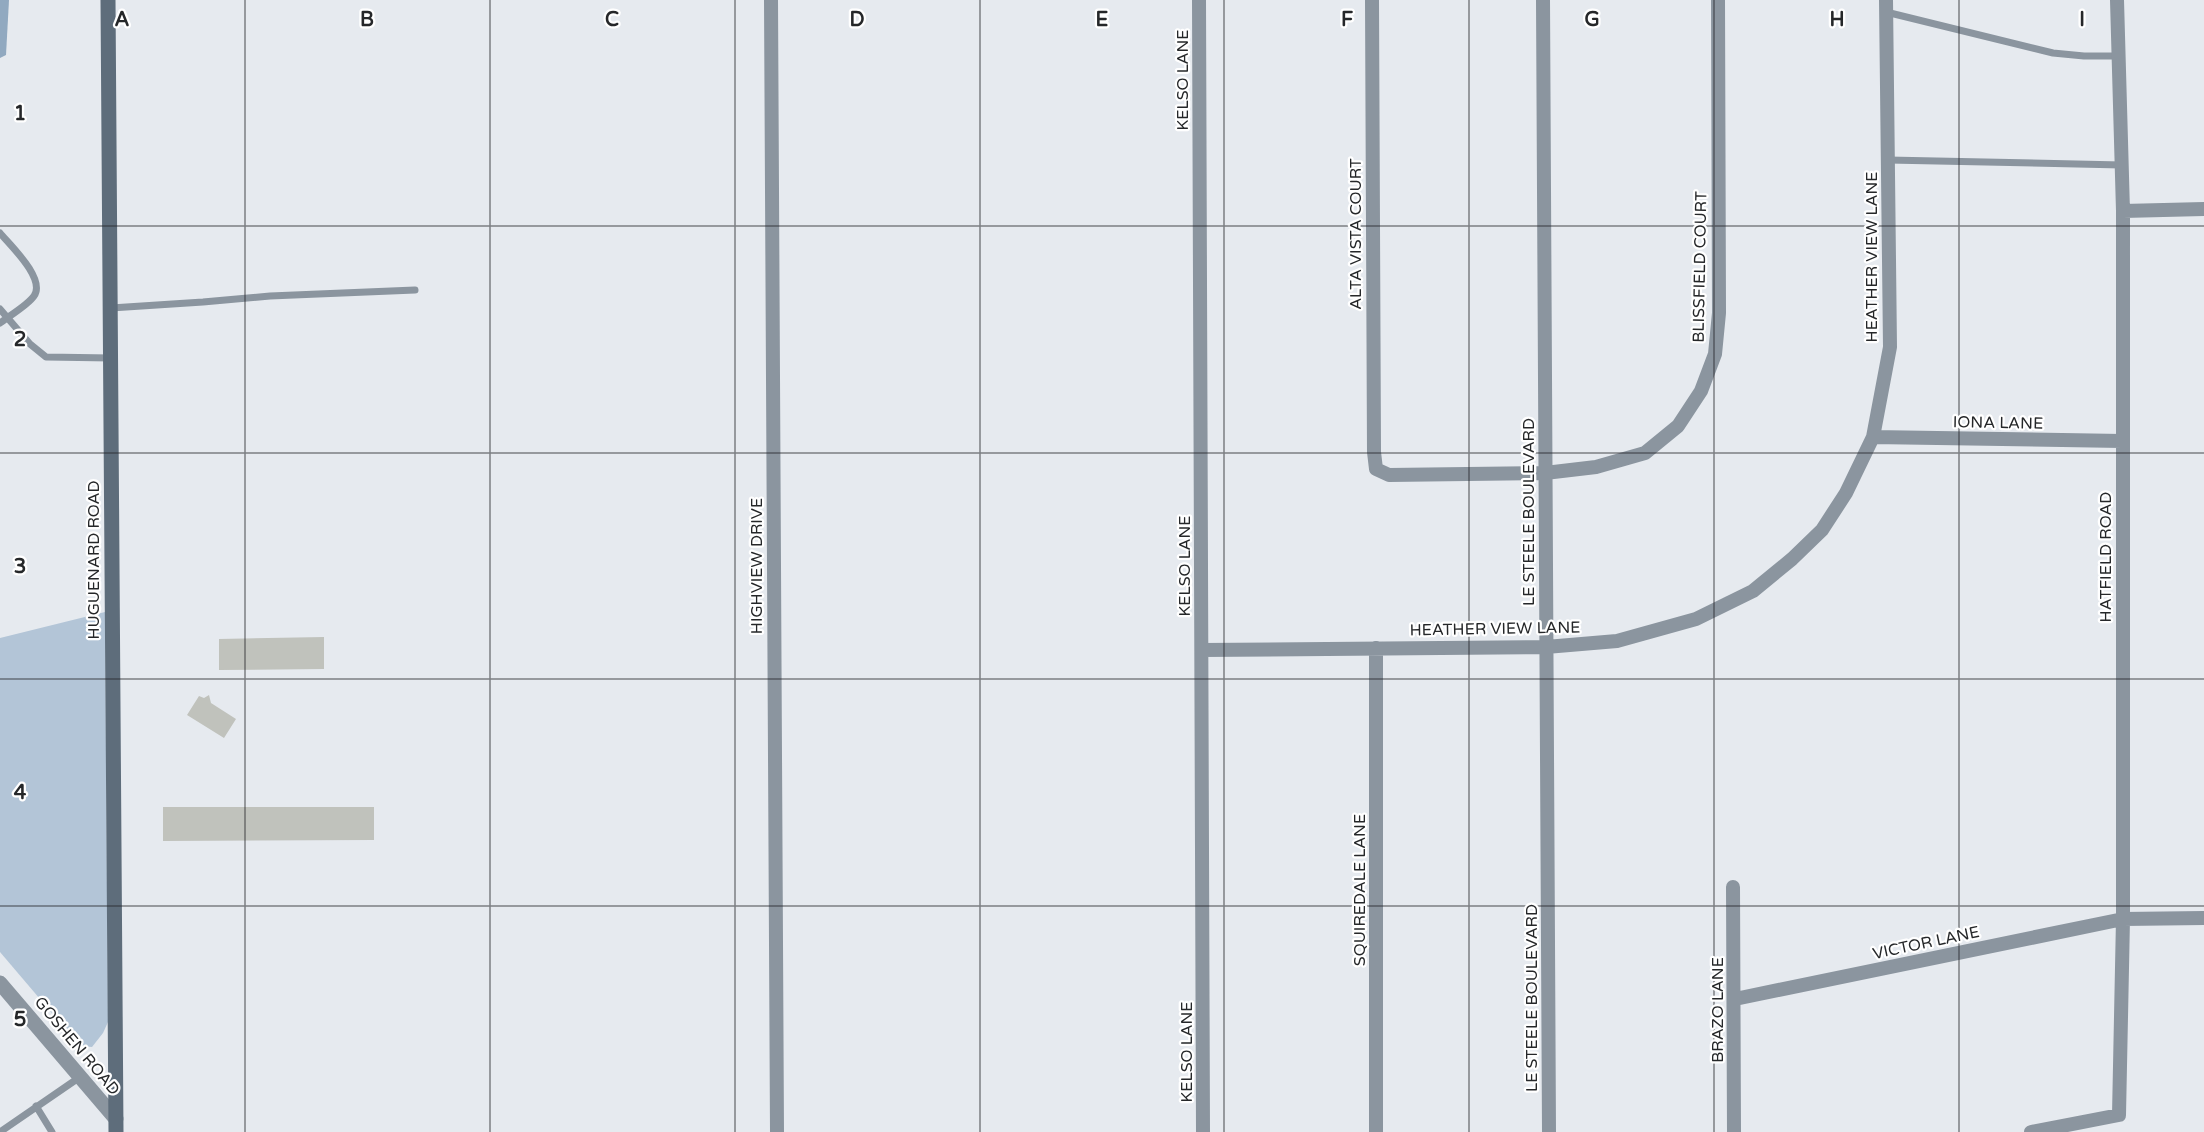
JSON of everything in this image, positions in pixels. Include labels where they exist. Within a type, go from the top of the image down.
[{"type":"main road","name":"HUGUENARD ROAD","points":[[108,0],[116,1126]]},
{"type":"street","name":"HIGHVIEW DRIVE","points":[[771,0],[777,1132]]},
{"type":"street","name":"KELSO LANE","points":[[1199,0],[1203,1132]]},
{"type":"street","name":"ALTA VISTA COURT","points":[[1372,0],[1374,452],[1377,469]]},
{"type":"street","name":"LE STEELE BOULEVARD","points":[[1544,0],[1549,1132]]},
{"type":"street","name":"BLISSFIELD COURT","points":[[1377,469],[1389,475],[1545,473],[1596,467],[1644,453],[1678,426],[1701,392],[1715,354],[1719,313],[1718,0]]},
{"type":"street","name":"HATFIELD ROAD","points":[[2031,1132],[2119,1114],[2123,920],[2123,211],[2117,0]]},
{"type":"street","name":"HEATHER VIEW LANE","points":[[1202,650],[1546,647],[1617,641],[1696,619],[1753,591],[1792,559],[1821,530],[1846,493],[1873,437],[1890,347],[1886,6]]},
{"type":"street","points":[[2123,211],[2204,209]]},
{"type":"street","name":"IONA LANE","points":[[1873,437],[2122,441]]},
{"type":"street","name":"SQUIREDALE LANE","points":[[1376,648],[1376,1132]]},
{"type":"street","name":"BRAZO LANE","points":[[1733,887],[1734,1132]]},
{"type":"street","name":"VICTOR LANE","points":[[1735,999],[2123,920],[2204,918]]},
{"type":"street","name":"GOSHEN ROAD","points":[[0,983],[81,1076],[116,1126],[127,1132]]},
{"type":"lane","points":[[1886,6],[2053,53],[2119,56]]},
{"type":"lane","points":[[1888,160],[2122,165]]},
{"type":"lane","points":[[0,233],[33,274],[38,285],[34,296],[0,323]]},
{"type":"lane","points":[[111,308],[270,296],[415,290]]},
{"type":"lane","points":[[0,309],[30,344],[46,357],[111,358]]},
{"type":"lane","points":[[0,1132],[81,1076]]},
{"type":"lane","points":[[36,1106],[52,1132]]},
{"type":"shaded area","points":[[0,0],[9,0],[6,55],[0,58]]},
{"type":"shaded area","points":[[105,612],[108,1022],[92,1047],[80,1046],[0,952],[0,638]]},
{"type":"building","points":[[324,637],[324,669],[219,670],[219,639]]},
{"type":"building","points":[[209,695],[211,703],[236,719],[224,738],[187,715],[199,696],[204,698]]},
{"type":"building","points":[[163,807],[374,807],[374,840],[163,841]]}]
